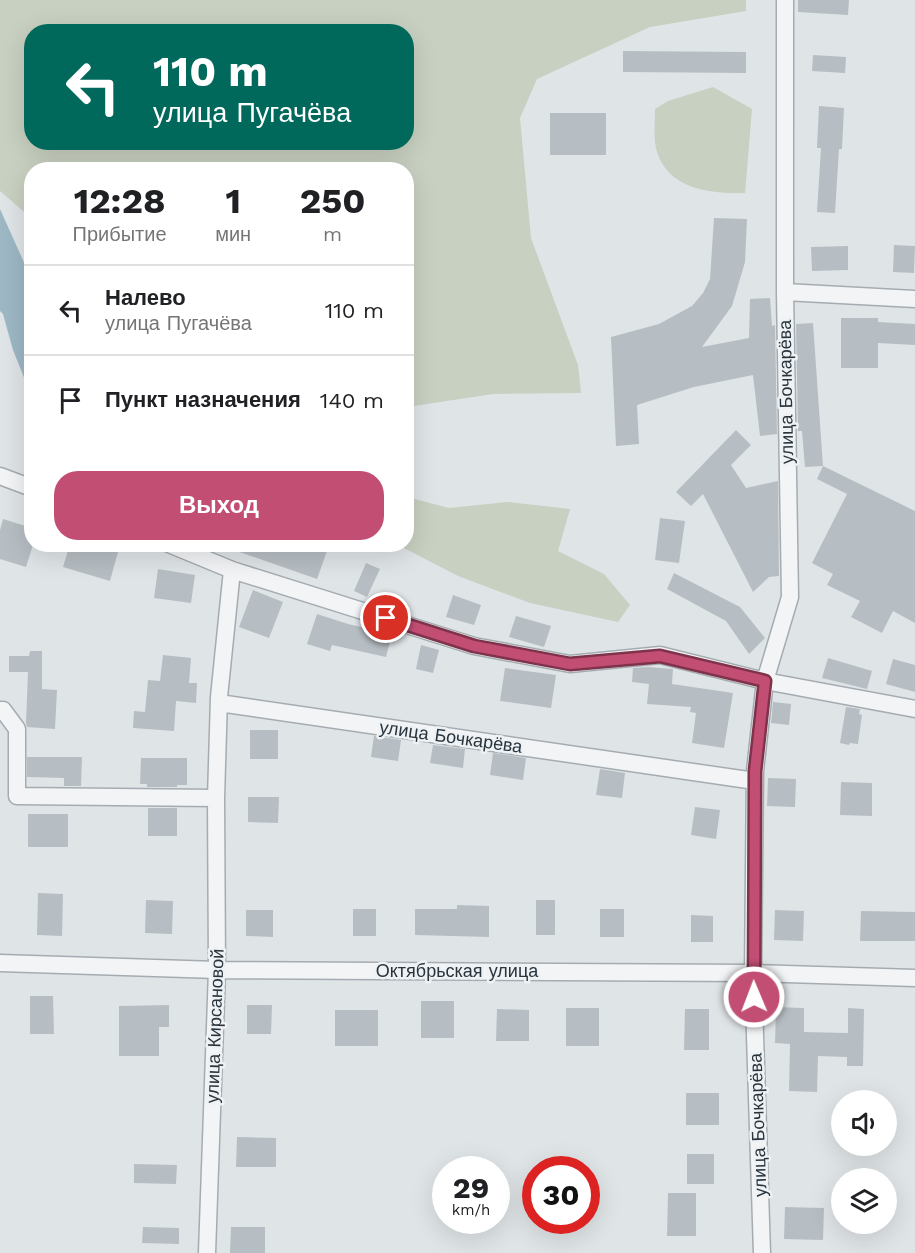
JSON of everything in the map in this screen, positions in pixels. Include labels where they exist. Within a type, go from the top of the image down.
[{"type":"street","name":"улица Бочкарёва","points":[[762,1253],[753,973],[755,781],[765,681],[790,597],[785,292],[785,0]]},
{"type":"street","points":[[785,292],[915,299]]},
{"type":"street","points":[[0,476],[24,485]]},
{"type":"street","points":[[188,552],[232,570],[474,646],[570,664],[660,656],[765,681],[915,709]]},
{"type":"street","name":"улица Кирсановой","points":[[207,1253],[217,970],[216,798],[219,703],[232,570]]},
{"type":"street","name":"улица Бочкарёва","points":[[219,703],[755,781]]},
{"type":"street","points":[[0,710],[3,710],[17,729],[16,796],[216,798]]},
{"type":"street","name":"Октябрьская улица","points":[[0,963],[217,970],[753,973],[915,978]]},
{"type":"green space","points":[[0,0],[746,0],[746,11],[650,27],[537,79],[520,118],[531,238],[578,365],[581,393],[493,394],[414,406],[414,162],[24,162],[24,212],[0,191]]},
{"type":"green space","points":[[713,87],[752,109],[745,193],[706,190],[681,182],[663,165],[657,152],[655,109],[668,101]]},
{"type":"green space","points":[[414,499],[449,508],[507,502],[570,509],[558,551],[604,574],[630,605],[618,622],[530,603],[458,576],[412,552],[414,552]]},
{"type":"water","points":[[0,209],[24,262],[24,378],[13,350],[3,314],[0,311]]},
{"type":"building","points":[[798,0],[849,0],[848,15],[798,12]]},
{"type":"building","points":[[623,51],[746,52],[746,73],[623,72]]},
{"type":"building","points":[[813,55],[846,57],[845,73],[812,71]]},
{"type":"building","points":[[819,106],[844,108],[835,213],[817,212],[821,148],[817,148]]},
{"type":"building","points":[[550,113],[606,113],[606,155],[550,155]]},
{"type":"building","points":[[714,218],[747,219],[745,262],[732,306],[702,347],[749,338],[750,299],[770,298],[772,326],[775,325],[777,434],[760,436],[753,375],[694,387],[637,405],[639,444],[616,446],[611,337],[659,324],[692,306],[703,293],[710,279]]},
{"type":"building","points":[[894,245],[915,246],[914,273],[893,272]]},
{"type":"building","points":[[848,246],[848,270],[812,271],[811,247]]},
{"type":"building","points":[[841,318],[878,318],[878,322],[915,324],[915,345],[878,343],[878,368],[841,368]]},
{"type":"building","points":[[813,323],[823,466],[805,467],[802,431],[798,431],[796,324]]},
{"type":"building","points":[[736,430],[751,445],[731,465],[746,488],[778,481],[779,576],[769,577],[753,592],[703,494],[691,506],[676,492]]},
{"type":"building","points":[[823,466],[915,511],[915,623],[893,611],[882,633],[851,617],[860,601],[827,585],[833,574],[812,563],[847,494],[817,479]]},
{"type":"building","points":[[660,518],[685,521],[679,563],[655,560]]},
{"type":"building","points":[[3,519],[24,526],[24,552],[31,552],[26,567],[0,559],[0,530]]},
{"type":"building","points":[[68,552],[118,552],[110,581],[63,567]]},
{"type":"building","points":[[239,552],[327,552],[317,579]]},
{"type":"building","points":[[366,563],[380,569],[367,597],[354,591]]},
{"type":"building","points":[[158,569],[195,575],[191,603],[154,598]]},
{"type":"building","points":[[674,573],[740,607],[765,638],[749,654],[726,621],[667,589]]},
{"type":"building","points":[[253,590],[283,602],[269,638],[239,627]]},
{"type":"building","points":[[453,595],[481,605],[474,625],[446,617]]},
{"type":"building","points":[[317,614],[392,634],[386,657],[332,645],[330,651],[307,644]]},
{"type":"building","points":[[516,616],[551,626],[544,647],[509,637]]},
{"type":"building","points":[[421,645],[439,650],[433,673],[416,669]]},
{"type":"building","points":[[30,651],[42,651],[42,689],[57,690],[55,729],[27,727],[28,672],[9,672],[9,656],[29,656]]},
{"type":"building","points":[[163,655],[191,658],[189,683],[197,683],[196,703],[176,701],[174,731],[133,728],[134,711],[145,712],[148,680],[160,681]]},
{"type":"building","points":[[828,658],[872,671],[867,689],[822,678]]},
{"type":"building","points":[[893,659],[915,665],[915,692],[886,684]]},
{"type":"building","points":[[505,668],[556,675],[551,708],[500,701]]},
{"type":"building","points":[[633,668],[673,669],[672,684],[733,693],[724,748],[692,743],[696,713],[690,712],[691,707],[647,704],[649,684],[632,682]]},
{"type":"building","points":[[773,702],[791,704],[789,725],[771,723]]},
{"type":"building","points":[[846,707],[860,709],[859,714],[862,715],[858,744],[840,743]]},
{"type":"building","points":[[250,730],[278,730],[278,759],[250,759]]},
{"type":"building","points":[[374,736],[401,740],[398,761],[371,757]]},
{"type":"building","points":[[433,745],[465,749],[463,768],[430,763]]},
{"type":"building","points":[[493,753],[526,758],[523,780],[490,775]]},
{"type":"building","points":[[27,757],[82,757],[81,786],[64,786],[64,778],[27,777]]},
{"type":"building","points":[[141,758],[187,758],[187,785],[147,787],[147,784],[140,784]]},
{"type":"building","points":[[600,769],[625,773],[622,798],[596,795]]},
{"type":"building","points":[[768,778],[796,779],[795,807],[767,806]]},
{"type":"building","points":[[841,782],[872,783],[872,816],[840,815]]},
{"type":"building","points":[[248,797],[279,797],[278,823],[248,822]]},
{"type":"building","points":[[695,807],[720,810],[716,839],[691,835]]},
{"type":"building","points":[[148,808],[177,808],[177,836],[148,836]]},
{"type":"building","points":[[28,814],[68,814],[68,847],[28,847]]},
{"type":"building","points":[[38,893],[63,894],[62,936],[37,935]]},
{"type":"building","points":[[146,900],[173,901],[172,934],[145,933]]},
{"type":"building","points":[[536,900],[555,900],[555,935],[536,935]]},
{"type":"building","points":[[457,905],[489,906],[489,937],[415,935],[415,909],[457,909]]},
{"type":"building","points":[[353,909],[376,909],[376,936],[353,936]]},
{"type":"building","points":[[600,909],[624,909],[624,937],[600,937]]},
{"type":"building","points":[[246,910],[273,910],[273,937],[246,936]]},
{"type":"building","points":[[775,910],[804,911],[803,941],[774,940]]},
{"type":"building","points":[[861,911],[915,912],[915,941],[860,941]]},
{"type":"building","points":[[691,915],[713,916],[713,942],[691,942]]},
{"type":"building","points":[[30,996],[53,996],[54,1034],[30,1034]]},
{"type":"building","points":[[421,1001],[454,1001],[454,1038],[421,1038]]},
{"type":"building","points":[[169,1005],[169,1027],[159,1027],[159,1056],[119,1056],[119,1006]]},
{"type":"building","points":[[247,1005],[272,1005],[271,1034],[247,1034]]},
{"type":"building","points":[[776,1007],[804,1008],[804,1032],[848,1033],[848,1008],[864,1009],[863,1066],[847,1066],[847,1057],[818,1056],[817,1092],[789,1091],[790,1044],[775,1043]]},
{"type":"building","points":[[566,1008],[599,1008],[599,1046],[566,1046]]},
{"type":"building","points":[[497,1009],[529,1010],[529,1041],[496,1041]]},
{"type":"building","points":[[685,1009],[709,1009],[709,1050],[684,1050]]},
{"type":"building","points":[[335,1010],[378,1010],[378,1046],[335,1046]]},
{"type":"building","points":[[686,1093],[719,1093],[719,1125],[686,1125]]},
{"type":"building","points":[[237,1137],[276,1138],[276,1167],[236,1167]]},
{"type":"building","points":[[687,1154],[714,1154],[714,1184],[687,1184]]},
{"type":"building","points":[[134,1164],[177,1165],[176,1184],[134,1183]]},
{"type":"building","points":[[668,1193],[696,1193],[696,1236],[667,1236]]},
{"type":"building","points":[[785,1207],[824,1208],[823,1240],[784,1239]]},
{"type":"building","points":[[143,1227],[179,1228],[179,1244],[142,1243]]},
{"type":"building","points":[[231,1227],[265,1227],[265,1253],[230,1253]]},
{"type":"route","points":[[386,618],[474,646],[570,664],[660,656],[765,681],[755,771],[754,997]]}]
